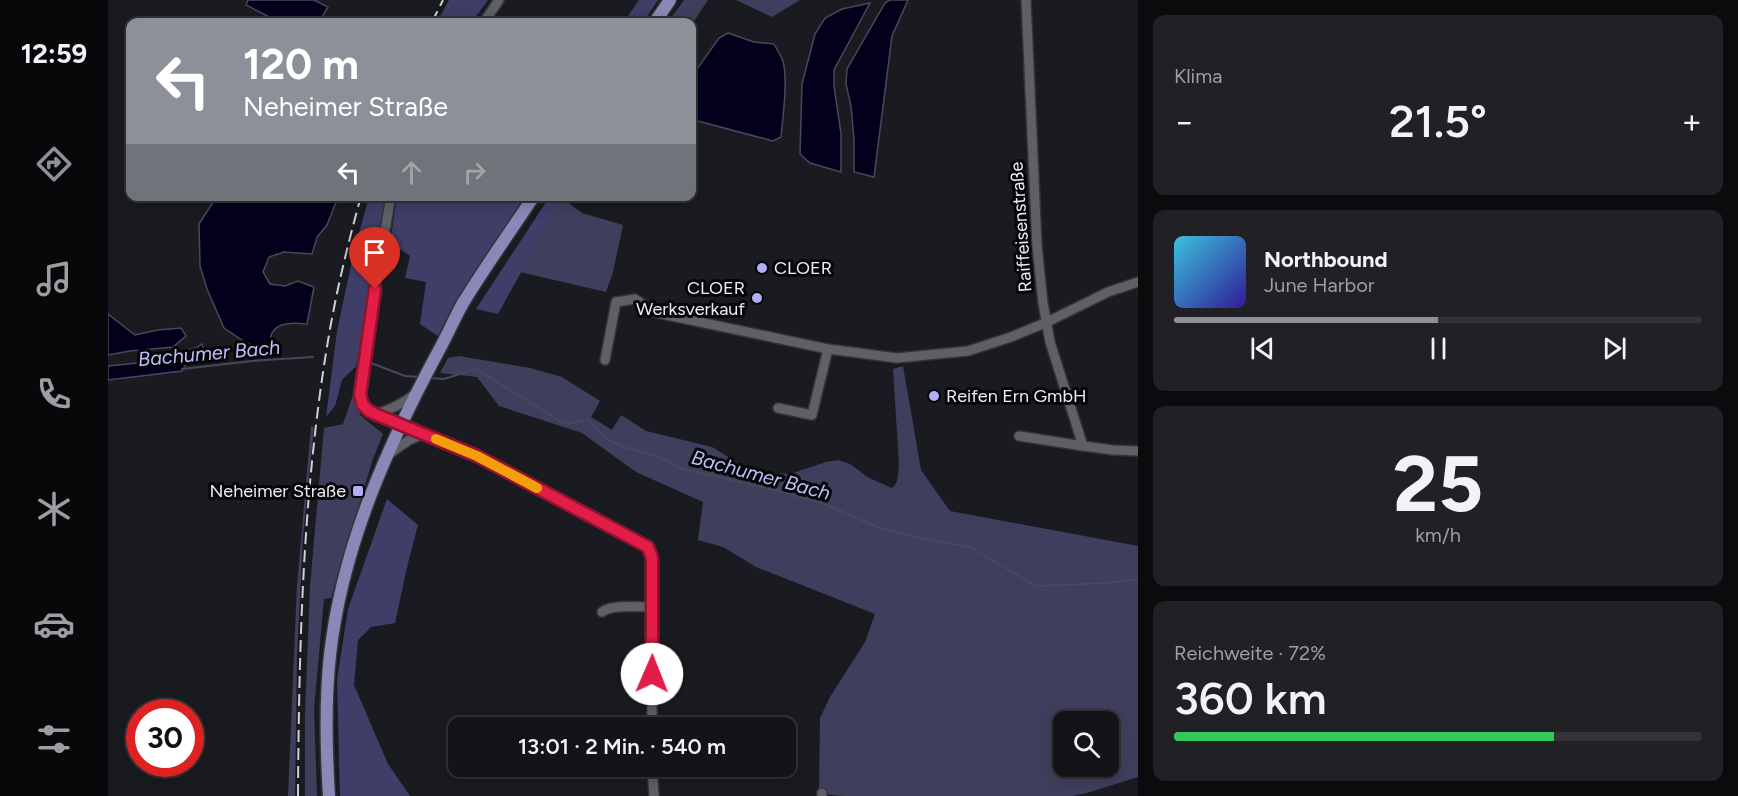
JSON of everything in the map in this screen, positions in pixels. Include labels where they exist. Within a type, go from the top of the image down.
[{"type":"main road","points":[[658,18],[670,0]]},
{"type":"main road","points":[[328,796],[327,694],[330,654],[337,612],[352,550],[370,496],[400,426],[463,304],[531,201]]},
{"type":"street","points":[[487,18],[499,0]]},
{"type":"street","name":"Raiffeisenstraße","points":[[1026,0],[1037,246],[1046,323],[1063,387],[1083,446]]},
{"type":"street","points":[[390,201],[362,374],[361,400],[369,411],[400,426],[477,456],[648,547],[652,558],[652,717]]},
{"type":"street","points":[[605,360],[616,302],[634,298],[657,313],[828,349],[897,358],[968,351],[1046,323],[1108,292],[1138,282]]},
{"type":"street","points":[[778,408],[812,416],[828,349]]},
{"type":"street","points":[[375,414],[392,410],[416,394]]},
{"type":"street","points":[[387,455],[423,434]]},
{"type":"street","points":[[1019,436],[1138,452]]},
{"type":"street","points":[[602,612],[606,609],[622,607],[652,607]]},
{"type":"street","points":[[653,777],[654,796]]},
{"type":"shaded area","points":[[248,0],[314,0],[328,7],[321,18],[271,18],[246,5]]},
{"type":"shaded area","points":[[449,0],[488,0],[475,18],[439,18]]},
{"type":"shaded area","points":[[639,0],[658,0],[646,18],[627,18]]},
{"type":"shaded area","points":[[684,0],[708,0],[696,18],[671,18]]},
{"type":"shaded area","points":[[736,0],[800,0],[772,17]]},
{"type":"shaded area","points":[[890,0],[908,0],[892,36],[874,177],[854,172],[854,139],[846,84],[847,69],[885,3]]},
{"type":"shaded area","points":[[870,3],[834,70],[841,134],[841,172],[810,163],[800,154],[802,84],[815,34],[825,18],[842,9]]},
{"type":"shaded area","points":[[728,33],[754,42],[774,44],[782,59],[784,69],[785,88],[781,137],[773,141],[696,121],[696,70],[719,38]]},
{"type":"shaded area","points":[[214,201],[336,201],[327,225],[317,237],[312,254],[284,252],[269,257],[263,272],[270,284],[285,286],[298,281],[314,287],[307,324],[278,326],[272,333],[269,348],[248,344],[224,328],[200,266],[199,224]]},
{"type":"shaded area","points":[[368,201],[385,201],[356,366],[342,380],[335,406],[326,417],[337,331],[354,251]]},
{"type":"shaded area","points":[[396,201],[524,201],[438,336],[420,324],[426,282],[405,278],[410,256],[390,242]]},
{"type":"shaded area","points":[[547,201],[560,201],[498,314],[476,309]]},
{"type":"shaded area","points":[[560,201],[566,201],[582,213],[623,225],[613,272],[606,292],[520,272]]},
{"type":"shaded area","points":[[108,314],[135,335],[181,328],[186,336],[173,347],[108,355]]},
{"type":"shaded area","points":[[202,344],[204,352],[188,361],[182,371],[108,380],[108,366],[177,359],[190,349]]},
{"type":"shaded area","points":[[459,356],[530,368],[562,377],[600,401],[591,417],[612,430],[621,415],[646,431],[712,447],[756,472],[790,474],[838,460],[850,464],[869,478],[892,488],[897,481],[899,465],[893,369],[903,366],[921,470],[950,511],[1138,546],[1138,777],[1073,796],[819,794],[820,718],[830,697],[865,642],[875,614],[756,567],[723,547],[698,540],[703,502],[636,472],[582,433],[499,406],[477,377],[440,373],[448,358]]},
{"type":"shaded area","points":[[356,386],[360,415],[383,434],[373,459],[331,598],[324,599],[314,709],[317,796],[305,796],[305,714],[310,586],[324,428],[343,424]]},
{"type":"shaded area","points":[[311,426],[314,427],[303,537],[297,655],[295,796],[288,796],[297,585]]},
{"type":"shaded area","points":[[387,499],[418,525],[395,623],[371,627],[358,640],[354,685],[388,764],[410,796],[340,796],[337,680],[348,609]]},
{"type":"waterway","name":"Bachumer Bach","points":[[182,369],[313,357]]},
{"type":"waterway","name":"Bachumer Bach","points":[[371,363],[405,376],[421,377]]},
{"type":"waterway","name":"Bachumer Bach","points":[[429,378],[444,379],[476,369],[565,424],[588,420],[606,439],[624,447],[662,458],[683,469],[822,503],[880,528],[919,538]]},
{"type":"waterway","name":"Bachumer Bach","points":[[920,538],[970,547],[1036,586],[1107,583],[1138,579]]},
{"type":"railway","points":[[434,18],[443,0]]},
{"type":"railway","points":[[298,796],[301,620],[314,445],[333,312],[360,201]]},
{"type":"slow traffic","points":[[436,439],[477,456],[537,488]]},
{"type":"place","name":"CLOER","points":[[762,268]]},
{"type":"place","name":"CLOER Werksverkauf","points":[[757,298]]},
{"type":"place","name":"Reifen Ern GmbH","points":[[934,396]]},
{"type":"place","name":"Neheimer Straße","points":[[358,491]]},
{"type":"route","points":[[375,289],[360,395],[363,405],[369,411],[400,426],[477,456],[648,547],[652,558],[652,674]]}]
